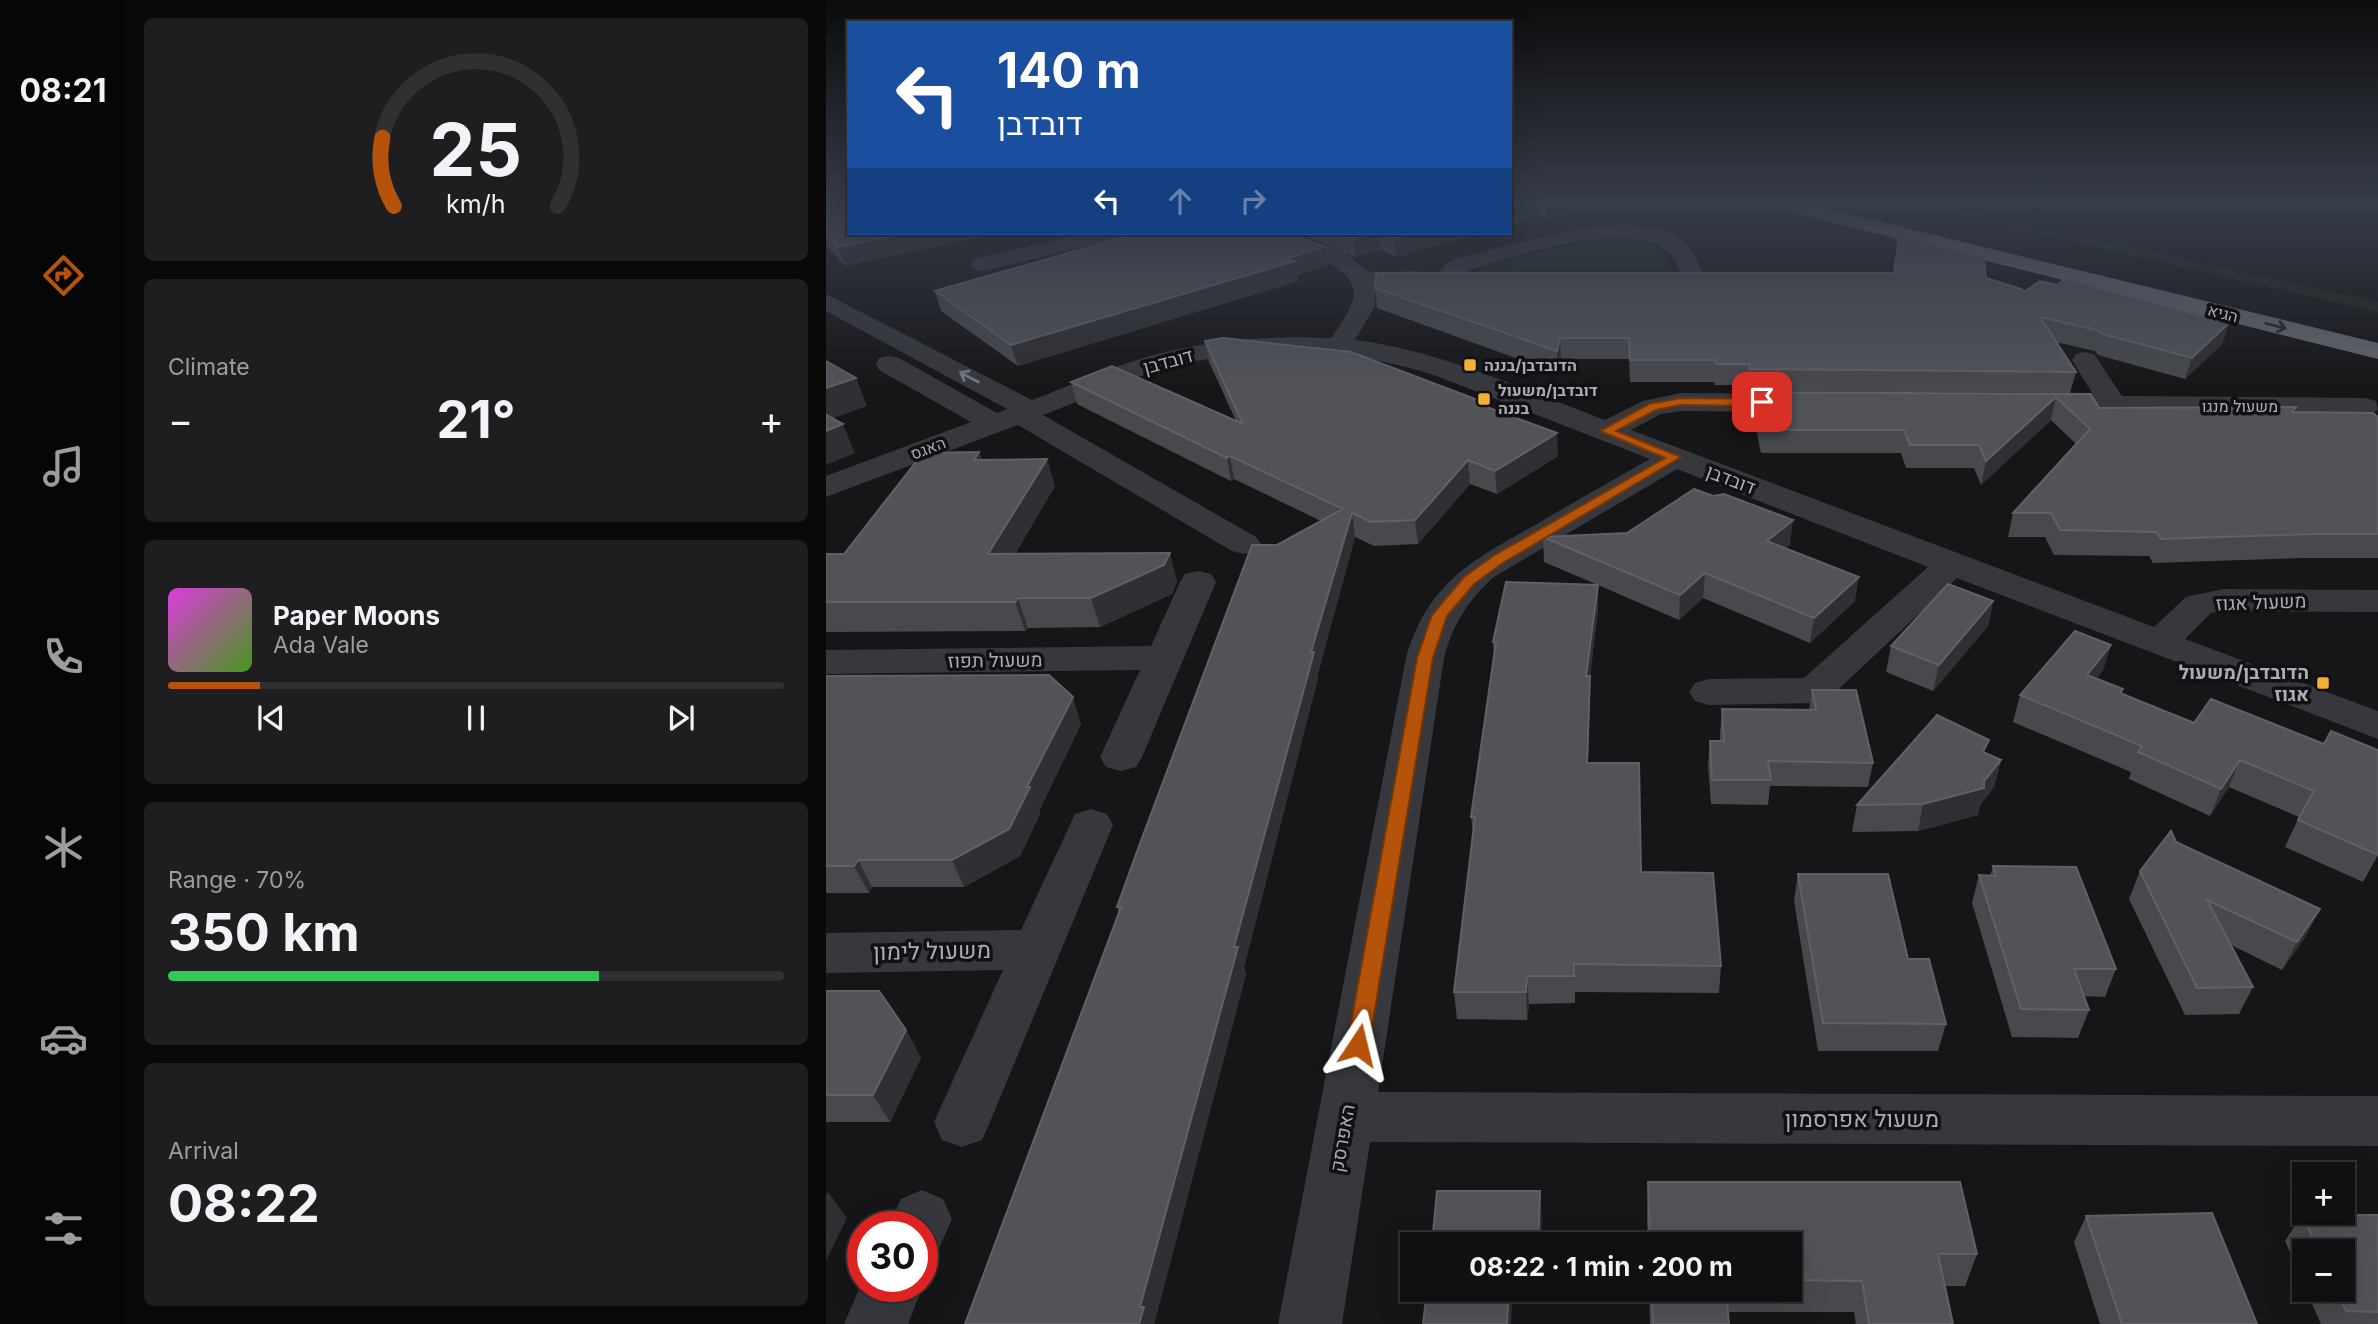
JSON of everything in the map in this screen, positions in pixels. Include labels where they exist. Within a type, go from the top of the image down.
[{"type":"highway","name":"הגיא","points":[[2033,266],[2378,351]]},
{"type":"highway","name":"הגיא","points":[[2105,266],[2378,331]]},
{"type":"street","points":[[1339,345],[1365,299],[1366,291],[1362,279],[1347,266]]},
{"type":"street","points":[[1445,279],[1460,266]]},
{"type":"street","points":[[1690,266],[1693,278]]},
{"type":"street","points":[[1665,278],[1719,278]]},
{"type":"street","points":[[1362,279],[1500,279]]},
{"type":"street","points":[[826,301],[1014,415],[1244,544]]},
{"type":"street","points":[[826,328],[1014,415]]},
{"type":"street","name":"דובדבן","points":[[1014,415],[1142,367],[1186,355],[1254,345],[1339,345],[1414,358],[2378,726]]},
{"type":"street","points":[[2085,360],[2113,405]]},
{"type":"street","points":[[1606,431],[1653,407],[1681,402],[1835,403]]},
{"type":"street","name":"משעול מנגו","points":[[2016,404],[2366,407]]},
{"type":"street","name":"האגס","points":[[834,482],[1014,415]]},
{"type":"street","name":"האפרסק","points":[[1310,1324],[1425,658],[1440,615],[1469,580],[1498,559],[1675,457]]},
{"type":"street","points":[[1709,692],[1814,690],[1952,564]]},
{"type":"street","points":[[1121,757],[1198,582]]},
{"type":"street","name":"משעול אגוז","points":[[2158,643],[2199,605],[2223,600],[2378,601]]},
{"type":"street","name":"משעול תפוז","points":[[826,662],[1165,658]]},
{"type":"street","points":[[962,1122],[1091,825]]},
{"type":"street","name":"משעול לימון","points":[[826,953],[1037,950]]},
{"type":"street","name":"משעול אפרסמון","points":[[1345,1117],[2378,1121]]},
{"type":"street","points":[[876,1324],[885,1302]]},
{"type":"shaded area","points":[[1483,266],[1670,266],[1672,272],[1475,273]]},
{"type":"shaded area","points":[[2176,266],[2216,266],[2378,302],[2378,312]]},
{"type":"building","points":[[1023,266],[1279,266],[1011,345],[935,291]]},
{"type":"building","points":[[1895,266],[1985,266],[1986,278],[2024,292],[2040,281],[2057,285],[2065,279],[2229,323],[2192,358],[2100,331],[2040,317],[2076,372],[1750,369],[1749,364],[1716,364],[1715,360],[1630,360],[1629,338],[1560,338],[1557,351],[1375,288],[1376,273],[1894,273]]},
{"type":"building","points":[[1223,338],[1351,352],[1557,433],[1495,471],[1468,460],[1415,520],[1371,522],[1352,513],[1311,652],[1314,652],[1234,947],[1238,947],[1140,1307],[1144,1307],[1139,1324],[965,1324],[1121,907],[1117,907],[1252,545],[1277,545],[1343,509],[1230,456],[1227,458],[1071,382],[1112,366],[1243,424],[1205,341]]},
{"type":"building","points":[[826,361],[856,378],[826,388]]},
{"type":"building","points":[[1755,392],[2091,394],[2099,408],[2296,407],[2292,412],[2373,413],[2378,417],[2378,534],[2161,539],[2156,532],[2060,530],[2051,513],[2013,513],[2090,429],[2056,397],[1986,461],[1979,445],[1910,445],[1904,430],[1763,430]]},
{"type":"building","points":[[826,415],[843,424],[826,431]]},
{"type":"building","points":[[979,452],[974,460],[1047,459],[988,554],[1170,553],[1164,565],[1091,598],[1018,598],[1015,602],[826,602],[826,554],[844,554],[923,453]]},
{"type":"building","points":[[1694,489],[1713,496],[1724,494],[1793,520],[1767,541],[1859,577],[1814,618],[1705,573],[1680,595],[1543,537],[1627,533]]},
{"type":"building","points":[[1506,582],[1598,585],[1586,676],[1590,676],[1587,763],[1639,763],[1641,872],[1713,873],[1721,966],[1574,964],[1574,976],[1527,976],[1526,992],[1454,992],[1475,817],[1471,817],[1496,642],[1493,642]]},
{"type":"building","points":[[1948,584],[1993,601],[1939,665],[1891,646]]},
{"type":"building","points":[[2075,631],[2111,645],[2087,675],[2123,689],[2120,693],[2194,723],[2211,699],[2324,744],[2331,731],[2378,750],[2378,855],[2298,820],[2314,791],[2240,760],[2221,789],[2138,752],[2142,746],[2020,695]]},
{"type":"building","points":[[1049,675],[1073,697],[1027,787],[1030,787],[1009,829],[952,860],[858,860],[854,866],[826,866],[826,676]]},
{"type":"building","points":[[1812,690],[1856,690],[1873,763],[1768,761],[1771,780],[1712,780],[1710,741],[1724,741],[1722,709],[1816,710]]},
{"type":"building","points":[[1937,715],[1989,740],[1983,752],[2001,760],[1984,781],[1984,788],[1923,804],[1857,805]]},
{"type":"building","points":[[2171,831],[2176,842],[2320,909],[2297,942],[2207,900],[2253,987],[2197,988],[2140,871]]},
{"type":"building","points":[[1993,866],[2076,867],[2116,969],[2074,969],[2089,1010],[2021,1009],[1979,875],[1996,876]]},
{"type":"building","points":[[1798,874],[1888,874],[1908,959],[1929,959],[1946,1024],[1823,1023]]},
{"type":"building","points":[[826,991],[879,991],[906,1030],[873,1095],[826,1095]]},
{"type":"building","points":[[1648,1182],[1960,1182],[1977,1254],[1938,1254],[1953,1324],[1869,1324],[1862,1281],[1802,1280],[1802,1232],[1650,1232]]},
{"type":"building","points":[[1437,1191],[1540,1191],[1538,1232],[1433,1232]]},
{"type":"building","points":[[2212,1213],[2257,1324],[2122,1324],[2086,1216]]},
{"type":"building","points":[[2355,1215],[2378,1215],[2378,1312],[2346,1311],[2342,1302],[2355,1302],[2355,1239],[2313,1239],[2307,1225],[2355,1225]]},
{"type":"building","points":[[1426,1302],[1508,1302],[1507,1324],[1423,1324]]},
{"type":"building","points":[[1652,1302],[1727,1302],[1729,1324],[1653,1324]]},
{"type":"place","name":"הדובדבן/בננה","points":[[1470,365]]},
{"type":"place","name":"דובדבן/משעול בננה","points":[[1484,399]]},
{"type":"place","name":"הדובדבן/משעול אגוז","points":[[2323,683]]},
{"type":"route","points":[[1358,1045],[1425,658],[1440,615],[1469,580],[1498,559],[1675,457],[1606,431],[1653,407],[1681,402],[1762,402]]}]
